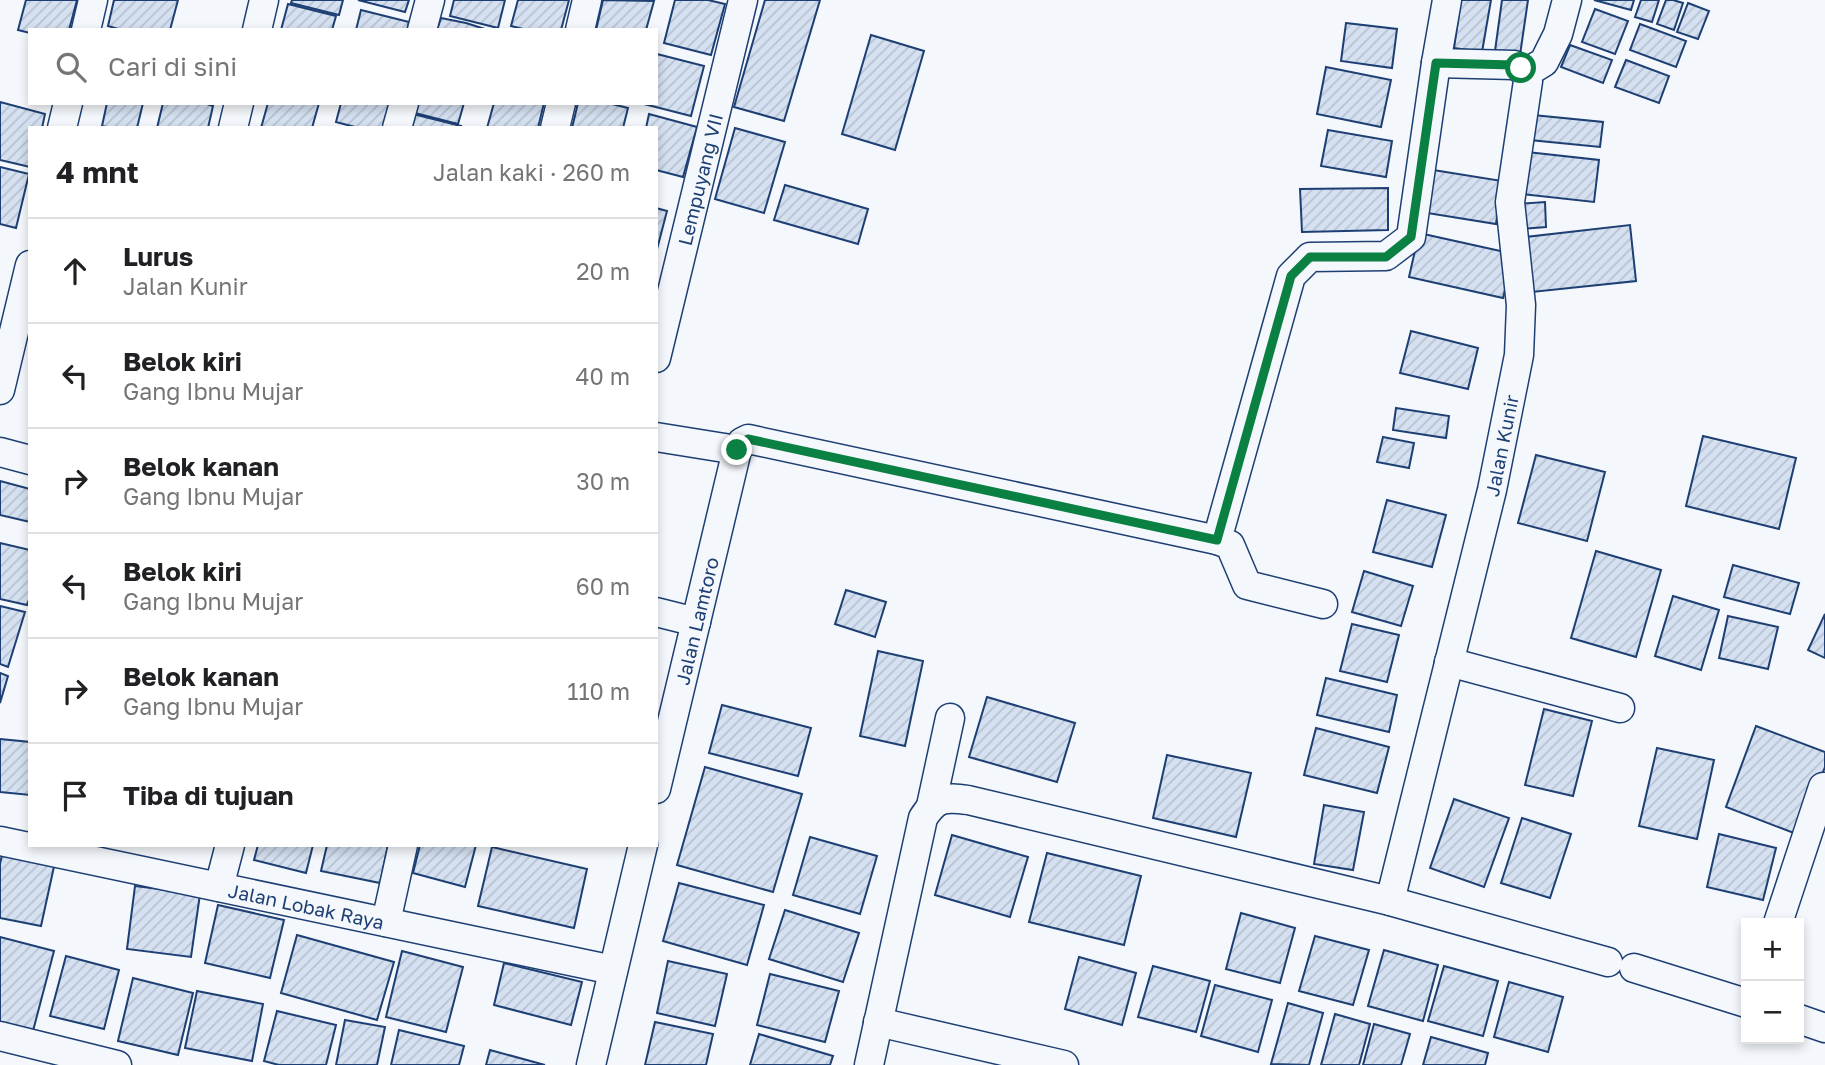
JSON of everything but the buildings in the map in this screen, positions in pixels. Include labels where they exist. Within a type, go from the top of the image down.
[{"type":"street","points":[[86,28],[93,0]]},
{"type":"street","points":[[257,28],[264,0]]},
{"type":"street","points":[[423,28],[430,0]]},
{"type":"street","points":[[580,28],[587,0]]},
{"type":"street","name":"Lempuyang VII","points":[[658,350],[743,0]]},
{"type":"street","points":[[1217,540],[1291,276],[1310,257],[1386,257],[1411,237],[1447,0]]},
{"type":"street","points":[[1436,63],[1514,65],[1526,73],[1544,62],[1558,34],[1566,0]]},
{"type":"street","name":"Jalan Kunir","points":[[1390,901],[1492,490],[1519,355],[1521,305],[1510,202],[1528,81],[1526,73]]},
{"type":"street","points":[[62,126],[68,105]]},
{"type":"street","points":[[233,126],[239,105]]},
{"type":"street","points":[[398,126],[403,105]]},
{"type":"street","points":[[555,126],[561,105]]},
{"type":"street","points":[[0,390],[28,273]]},
{"type":"street","points":[[658,437],[737,450],[742,442],[748,439],[1217,540],[1230,545],[1247,584],[1323,604]]},
{"type":"street","name":"Jalan Lamtoro","points":[[658,781],[737,450]]},
{"type":"street","points":[[0,452],[28,459]]},
{"type":"street","points":[[658,612],[696,622]]},
{"type":"street","points":[[1449,663],[1620,708]]},
{"type":"street","points":[[869,1065],[923,818],[931,806],[950,718]]},
{"type":"street","points":[[1780,918],[1824,787]]},
{"type":"street","points":[[931,806],[946,797],[968,800],[1390,901],[1741,1001]]},
{"type":"street","name":"Jalan Lobak Raya","points":[[0,841],[28,845]]},
{"type":"street","name":"Jalan Lobak Raya","points":[[43,847],[72,851],[219,887],[613,970]]},
{"type":"street","points":[[219,887],[229,847]]},
{"type":"street","points":[[386,922],[403,847]]},
{"type":"street","points":[[591,1065],[643,847]]},
{"type":"street","points":[[878,1022],[1064,1065]]},
{"type":"street","points":[[1804,1022],[1825,1028]]},
{"type":"street","points":[[0,1036],[117,1065]]},
{"type":"route","points":[[737,450],[742,442],[748,439],[1217,540],[1291,276],[1310,257],[1386,257],[1411,237],[1436,63],[1514,65],[1521,68]]}]
